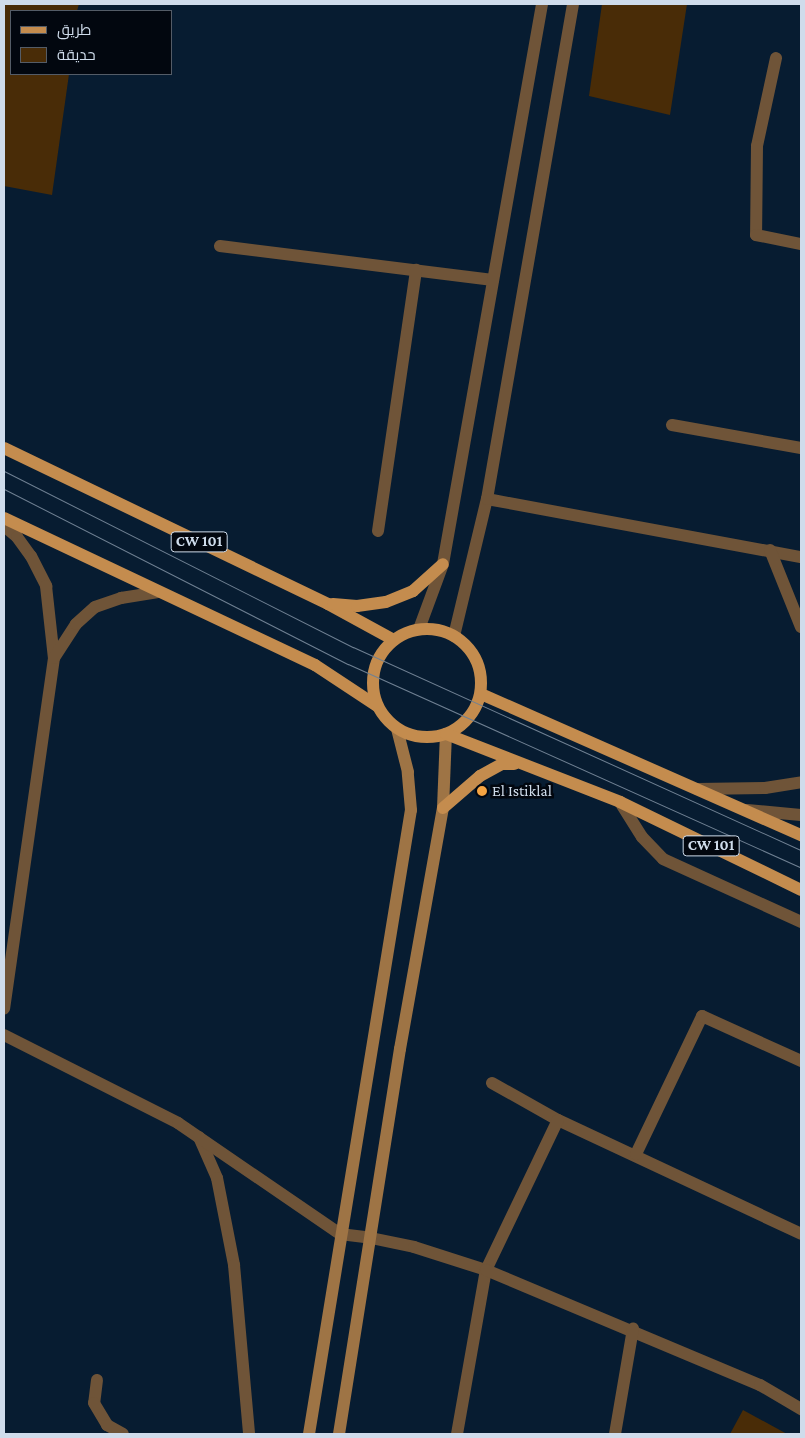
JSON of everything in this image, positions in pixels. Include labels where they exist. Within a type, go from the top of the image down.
[{"type":"main road","name":"CW 101","points":[[4,448],[328,604],[394,640]]},
{"type":"main road","points":[[4,518],[314,665],[377,706],[397,729],[408,772],[411,810],[340,1234],[309,1434]]},
{"type":"main road","points":[[328,604],[357,606],[386,602],[413,591],[443,564]]},
{"type":"main road","points":[[377,706],[373,676],[383,650],[394,640],[419,629],[442,631],[454,636],[464,644],[476,661],[481,680],[480,694],[465,723],[446,734],[419,737],[397,729]]},
{"type":"main road","points":[[480,694],[801,835]]},
{"type":"main road","points":[[446,734],[517,764],[620,802]]},
{"type":"main road","points":[[339,1434],[400,1049],[444,808],[446,734]]},
{"type":"main road","points":[[444,808],[480,776],[502,764],[517,764]]},
{"type":"main road","name":"CW 101","points":[[620,802],[801,890]]},
{"type":"street","points":[[419,629],[443,564],[542,4]]},
{"type":"street","points":[[454,636],[487,499],[573,4]]},
{"type":"street","points":[[776,58],[757,146],[756,235],[801,244]]},
{"type":"street","points":[[220,246],[494,280]]},
{"type":"street","points":[[378,531],[416,270]]},
{"type":"street","points":[[672,425],[801,448]]},
{"type":"street","points":[[487,499],[801,557]]},
{"type":"street","points":[[4,526],[17,537],[31,556],[46,586],[54,658],[4,1008]]},
{"type":"street","points":[[770,550],[801,627]]},
{"type":"street","points":[[54,658],[76,624],[95,608],[120,598],[157,592]]},
{"type":"street","points":[[697,790],[764,788],[801,782]]},
{"type":"street","points":[[620,802],[642,838],[663,858],[801,922]]},
{"type":"street","points":[[743,809],[801,815]]},
{"type":"street","points":[[636,1154],[702,1016],[801,1061]]},
{"type":"street","points":[[4,1035],[134,1098],[199,1137],[340,1234],[414,1247],[486,1270],[633,1330],[760,1385],[801,1409]]},
{"type":"street","points":[[492,1083],[558,1120],[636,1154],[801,1234]]},
{"type":"street","points":[[457,1434],[486,1270],[558,1120]]},
{"type":"street","points":[[199,1137],[217,1178],[232,1256],[249,1434]]},
{"type":"street","points":[[615,1434],[633,1330]]},
{"type":"street","points":[[98,1380],[94,1403],[107,1425],[123,1434]]},
{"type":"green space","points":[[4,4],[79,4],[77,10],[10,10],[10,75],[69,75],[52,195],[4,186]]},
{"type":"green space","points":[[602,4],[687,4],[670,115],[589,96]]},
{"type":"green space","points":[[743,1410],[787,1434],[730,1434]]},
{"type":"tram line","points":[[4,471],[353,647],[801,850]]},
{"type":"tram line","points":[[4,489],[348,664],[801,868]]},
{"type":"place","name":"El Istiklal","points":[[482,791]]}]
